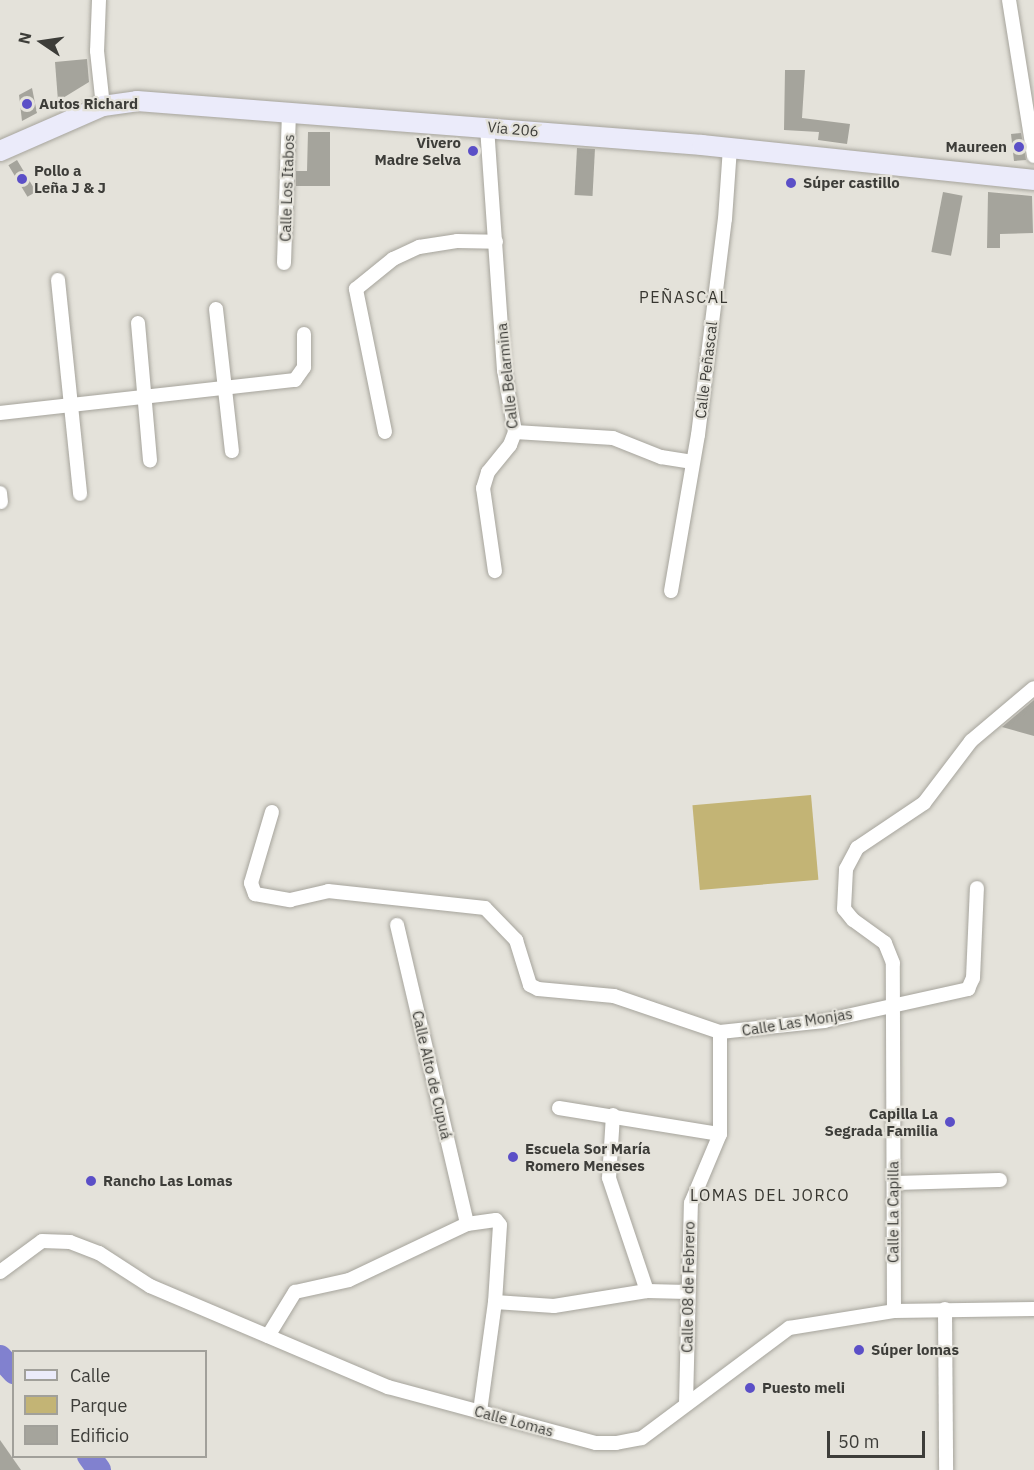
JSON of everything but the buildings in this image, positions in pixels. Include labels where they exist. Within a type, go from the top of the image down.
[{"type":"main road","name":"Vía 206","points":[[0,152],[103,106],[138,101],[730,147],[1034,180]]},
{"type":"street","points":[[99,0],[96,51],[103,106]]},
{"type":"street","points":[[1009,0],[1034,156]]},
{"type":"street","name":"Calle Los Itabos","points":[[284,264],[289,112]]},
{"type":"street","name":"Calle Belarmina","points":[[487,127],[504,370],[515,432],[510,445],[488,472],[483,488],[495,571]]},
{"type":"street","name":"Calle Peñascal","points":[[671,591],[693,462],[725,219],[730,147]]},
{"type":"street","points":[[385,432],[356,289],[393,259],[419,247],[457,241],[496,242]]},
{"type":"street","points":[[58,280],[68,407],[80,494]]},
{"type":"street","points":[[216,309],[232,451]]},
{"type":"street","points":[[138,323],[150,460]]},
{"type":"street","points":[[0,413],[295,380],[304,367],[304,334]]},
{"type":"street","points":[[515,432],[613,438],[661,457],[693,462]]},
{"type":"street","points":[[0,493],[1,502]]},
{"type":"street","name":"Calle La Capilla","points":[[894,1311],[891,1005],[893,963],[885,943],[853,920],[844,909],[849,859],[856,848],[924,803],[970,741],[1034,688]]},
{"type":"street","name":"Calle Las Monjas","points":[[272,812],[251,883],[255,894],[290,900],[328,891],[485,908],[516,940],[530,984],[538,989],[614,996],[720,1032],[824,1021],[891,1005],[958,995],[968,989],[973,978],[977,888]]},
{"type":"street","name":"Calle Alto de Cupuá","points":[[397,925],[467,1224]]},
{"type":"street","name":"Calle 08 de Febrero","points":[[686,1404],[691,1203],[720,1134],[720,1032]]},
{"type":"street","points":[[559,1108],[720,1134]]},
{"type":"street","points":[[613,1115],[609,1178],[647,1291]]},
{"type":"street","points":[[894,1183],[1000,1179]]},
{"type":"street","points":[[268,1336],[295,1292],[349,1280],[467,1224],[490,1219],[500,1225],[495,1302],[480,1412]]},
{"type":"street","name":"Calle Lomas","points":[[0,1272],[42,1240],[70,1242],[99,1253],[150,1286],[388,1388],[596,1443],[616,1443],[642,1438],[789,1328],[894,1311],[1034,1310]]},
{"type":"street","points":[[495,1302],[554,1306],[647,1291],[688,1292]]},
{"type":"street","points":[[945,1309],[946,1470]]},
{"type":"green space","points":[[811,795],[818,880],[700,890],[692,805]]},
{"type":"waterway","points":[[0,1357],[12,1370]]},
{"type":"waterway","points":[[90,1458],[99,1470]]},
{"type":"place","name":"Autos Richard","points":[[27,104]]},
{"type":"place","name":"Maureen","points":[[1019,147]]},
{"type":"place","name":"Vivero Madre Selva","points":[[473,151]]},
{"type":"place","name":"Pollo a Leña J & J","points":[[22,179]]},
{"type":"place","name":"Súper castillo","points":[[791,183]]},
{"type":"place","name":"Capilla La Segrada Familia","points":[[950,1122]]},
{"type":"place","name":"Escuela Sor María Romero Meneses","points":[[513,1157]]},
{"type":"place","name":"Rancho Las Lomas","points":[[91,1181]]},
{"type":"place","name":"Súper lomas","points":[[859,1350]]},
{"type":"place","name":"Puesto meli","points":[[750,1388]]},
{"type":"district","name":"PEÑASCAL","points":[[684,297]]},
{"type":"district","name":"LOMAS DEL JORCO","points":[[770,1195]]}]
